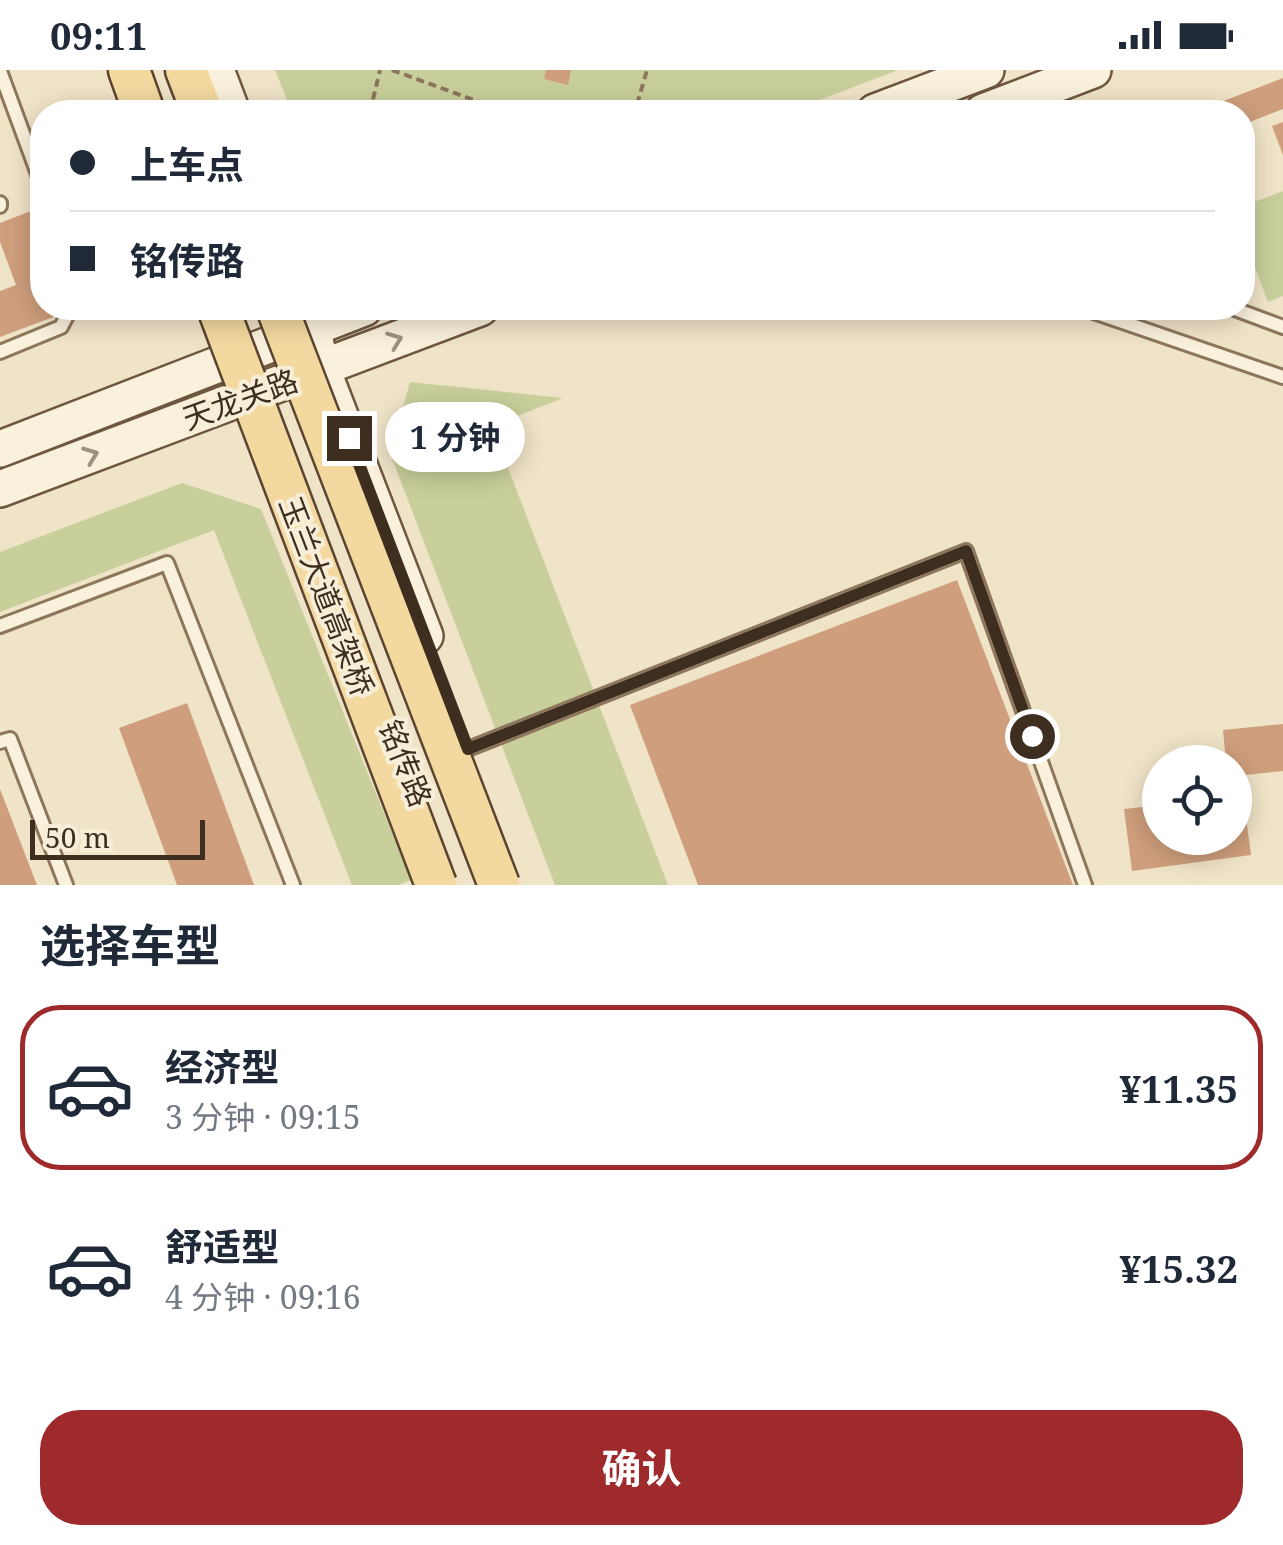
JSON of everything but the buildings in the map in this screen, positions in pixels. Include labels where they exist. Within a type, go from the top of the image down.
[{"type":"main road","points":[[129,70],[140,100]]},
{"type":"main road","points":[[137,70],[148,100]]},
{"type":"main road","points":[[186,70],[197,100]]},
{"type":"main road","points":[[216,70],[227,100]]},
{"type":"main road","points":[[907,100],[986,70]]},
{"type":"main road","points":[[1014,100],[1093,70]]},
{"type":"main road","name":"玉兰大道高架桥","points":[[225,320],[436,885]]},
{"type":"main road","name":"铭传路","points":[[226,320],[258,390],[454,885]]},
{"type":"main road","name":"玉兰大道高架桥","points":[[282,320],[498,885]]},
{"type":"main road","name":"天龙关路","points":[[0,449],[241,356],[305,320]]},
{"type":"main road","name":"铭传路","points":[[311,320],[322,368],[519,885]]},
{"type":"main road","name":"天龙关路","points":[[0,490],[448,320]]},
{"type":"lane","points":[[0,72],[30,153]]},
{"type":"lane","points":[[1255,317],[1283,328]]},
{"type":"lane","points":[[0,352],[62,328],[66,320]]},
{"type":"lane","points":[[1117,320],[1283,377]]},
{"type":"lane","points":[[468,749],[966,551],[1085,885]]},
{"type":"lane","points":[[0,626],[168,563],[292,885]]},
{"type":"lane","points":[[0,742],[10,739],[66,885]]},
{"type":"path","points":[[373,100],[380,70]]},
{"type":"path","points":[[392,70],[473,100]]},
{"type":"path","points":[[638,100],[647,70]]},
{"type":"green space","points":[[275,70],[898,70],[819,100],[287,100]]},
{"type":"green space","points":[[1283,191],[1283,296],[1268,302],[1255,267],[1255,202]]},
{"type":"green space","points":[[410,382],[563,398],[492,426],[668,885],[555,885],[390,453]]},
{"type":"green space","points":[[182,483],[261,509],[411,880],[399,885],[352,885],[214,530],[0,612],[0,552]]},
{"type":"route","points":[[349,438],[468,749],[966,551],[1032,736]]}]
